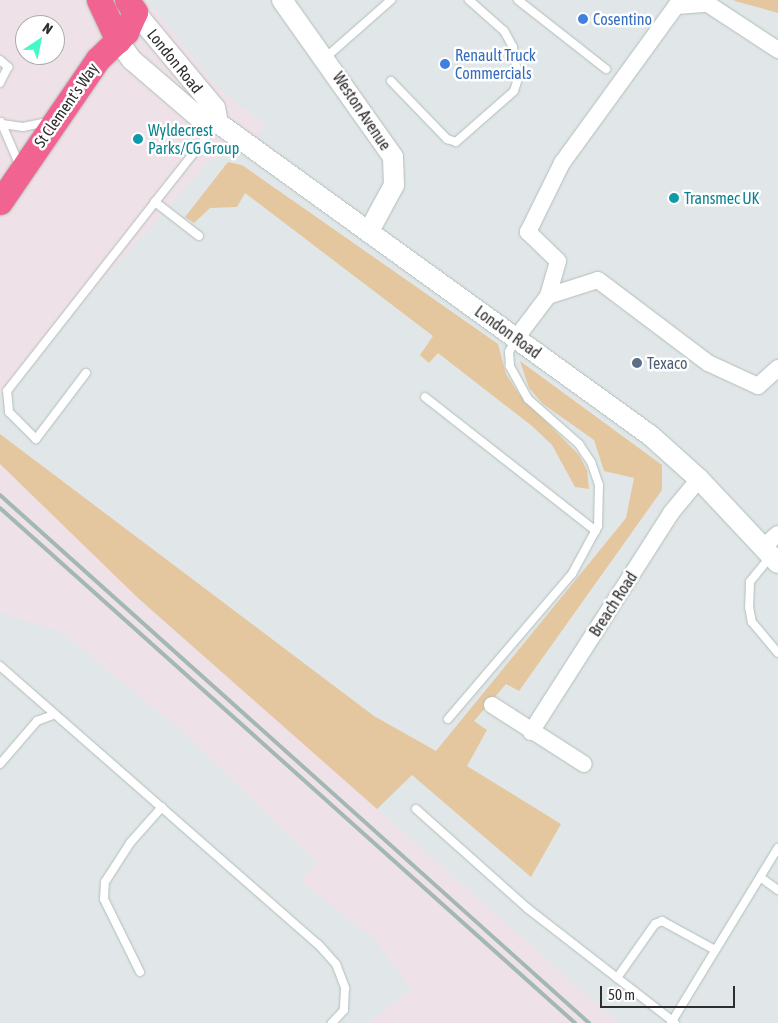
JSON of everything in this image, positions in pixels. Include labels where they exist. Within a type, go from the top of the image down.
[{"type":"main road","name":"London Road","points":[[99,0],[118,41]]},
{"type":"main road","name":"St Clement's Way","points":[[0,202],[98,59],[118,41],[131,6]]},
{"type":"street","name":"Weston Avenue","points":[[282,0],[325,58],[393,157],[394,185],[369,231]]},
{"type":"street","points":[[516,337],[548,296],[558,261],[528,232],[562,163],[676,6],[708,4],[778,50]]},
{"type":"street","name":"London Road","points":[[131,6],[215,108],[218,123]]},
{"type":"street","name":"London Road","points":[[118,41],[132,60],[204,122],[218,123],[651,436],[773,550]]},
{"type":"street","points":[[548,296],[598,280],[708,363],[758,386],[778,368]]},
{"type":"street","name":"Breach Road","points":[[531,732],[671,512],[699,479]]},
{"type":"street","points":[[492,705],[531,732],[584,764]]},
{"type":"lane","points":[[325,58],[391,0]]},
{"type":"lane","points":[[391,81],[447,139],[456,142],[514,91],[518,79],[513,46],[504,30],[469,0]]},
{"type":"lane","points":[[518,0],[606,69]]},
{"type":"lane","points":[[0,60],[8,67],[0,83]]},
{"type":"lane","points":[[1,123],[23,127],[56,118]]},
{"type":"lane","points":[[1,123],[21,171]]},
{"type":"lane","points":[[86,373],[36,439],[9,412],[7,391],[218,123]]},
{"type":"lane","points":[[155,202],[199,236]]},
{"type":"lane","points":[[448,719],[572,574],[596,531],[599,485],[591,462],[579,444],[528,400],[510,366],[510,352],[516,337]]},
{"type":"lane","points":[[425,396],[596,531]]},
{"type":"lane","points":[[773,550],[753,576],[748,596],[752,622],[778,653]]},
{"type":"lane","points":[[0,666],[54,715],[162,807],[336,964],[345,988],[344,1010],[332,1023]]},
{"type":"lane","points":[[0,764],[38,721],[54,715]]},
{"type":"lane","points":[[140,972],[104,899],[104,882],[130,843],[162,807]]},
{"type":"lane","points":[[416,809],[527,908],[673,1022],[778,848]]},
{"type":"lane","points":[[760,877],[778,890]]},
{"type":"lane","points":[[617,978],[655,924],[662,921],[716,950]]},
{"type":"shaded area","points":[[147,0],[778,0],[778,1023],[618,1023],[377,809],[435,751],[374,716],[0,434],[0,395],[209,161],[248,146],[266,126],[214,84]]},
{"type":"shaded area","points":[[778,0],[778,13],[735,1]]},
{"type":"shaded area","points":[[228,162],[242,165],[498,344],[506,374],[519,394],[579,455],[587,470],[589,489],[575,487],[552,445],[532,426],[438,353],[429,363],[420,355],[433,336],[245,193],[237,207],[210,208],[194,223],[185,217]]},
{"type":"shaded area","points":[[520,361],[662,465],[662,490],[519,691],[506,684],[474,721],[487,730],[467,766],[561,824],[531,877],[412,775],[377,809],[139,599],[0,464],[0,434],[374,716],[436,751],[626,518],[634,478],[604,471],[594,440],[543,404],[529,388]]},
{"type":"shaded area","points":[[0,612],[60,631],[181,730],[318,863],[300,880],[376,941],[412,990],[368,1023],[0,1023]]},
{"type":"railway","points":[[0,495],[589,1023]]},
{"type":"railway","points":[[0,508],[575,1023]]},
{"type":"place","name":"Cosentino","points":[[583,19]]},
{"type":"place","name":"Renault Truck Commercials","points":[[445,64]]},
{"type":"place","name":"Wyldecrest Parks/CG Group","points":[[138,139]]},
{"type":"place","name":"Transmec UK","points":[[674,198]]},
{"type":"place","name":"Texaco","points":[[637,363]]}]
